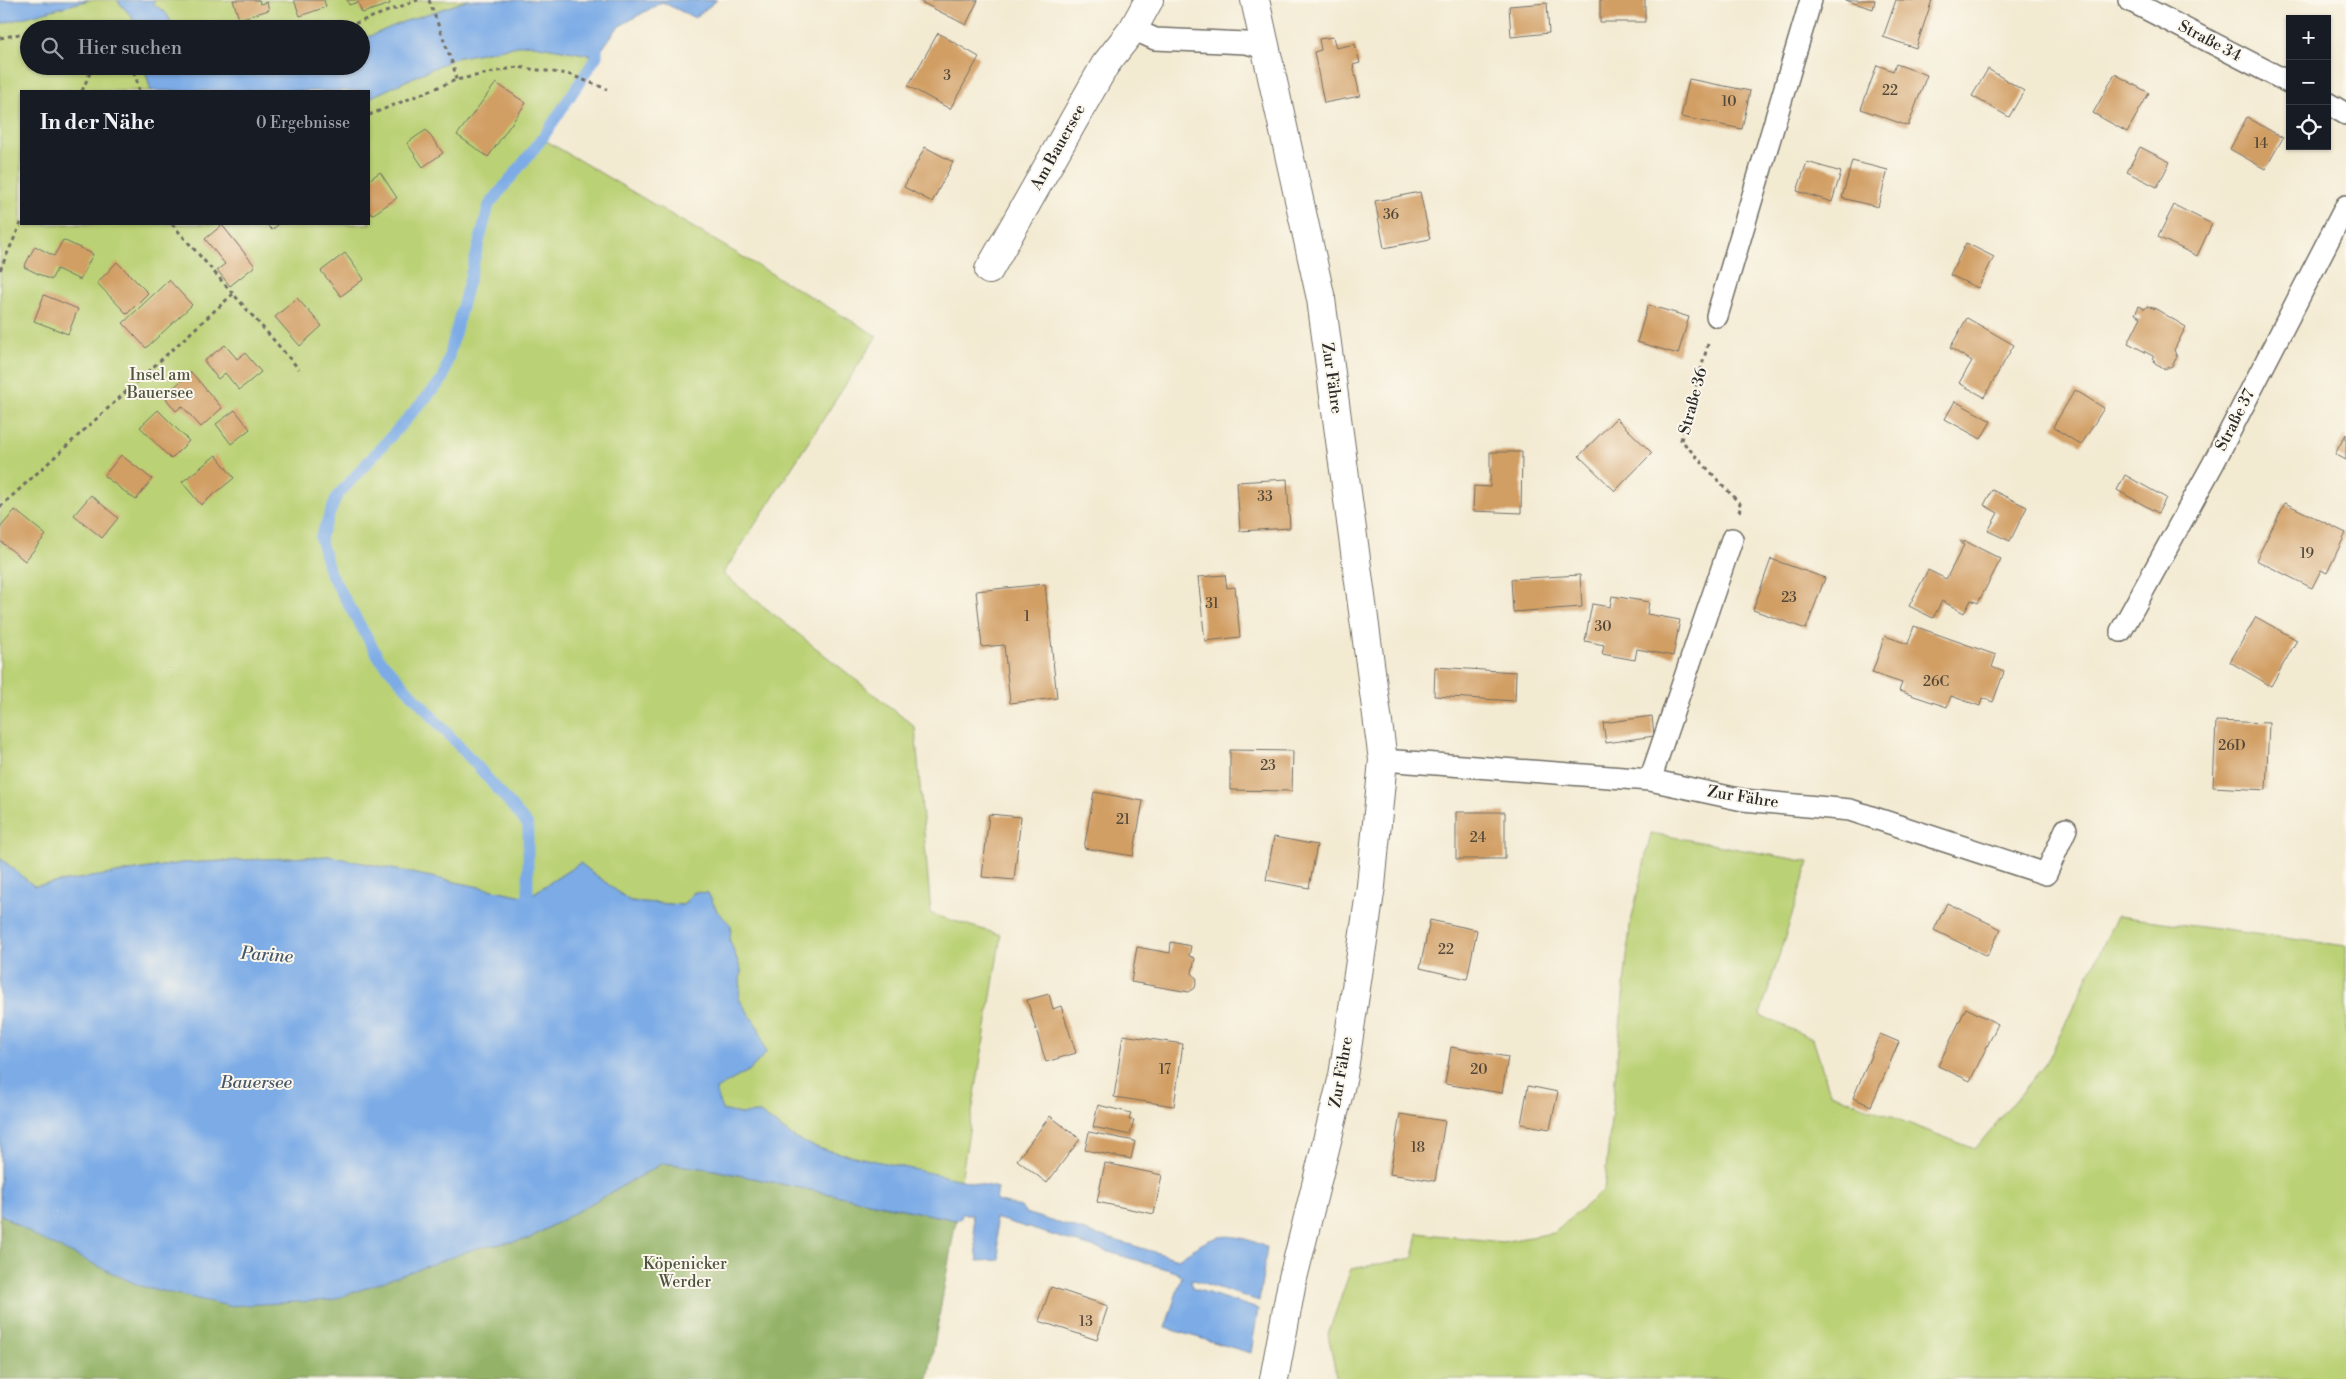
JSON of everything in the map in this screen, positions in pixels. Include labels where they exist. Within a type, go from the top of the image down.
[{"type":"street","name":"Am Bauersee","points":[[989,270],[1105,65],[1133,29],[1148,0]]},
{"type":"street","name":"Zur Fähre","points":[[1255,0],[1264,48],[1321,299],[1382,760],[1371,886],[1342,1076],[1292,1282],[1274,1379]]},
{"type":"lane","points":[[1716,316],[1811,0]]},
{"type":"lane","name":"Straße 34","points":[[2129,0],[2286,81]]},
{"type":"lane","points":[[1133,29],[1155,39],[1246,43],[1264,48]]},
{"type":"lane","points":[[2330,105],[2346,114]]},
{"type":"lane","name":"Straße 37","points":[[2122,631],[2217,455],[2346,206]]},
{"type":"lane","points":[[1650,780],[1732,539]]},
{"type":"lane","name":"Zur Fähre","points":[[1382,760],[1650,780],[1743,800],[1850,810],[2046,874],[2066,829]]},
{"type":"path","points":[[364,20],[418,0]]},
{"type":"path","points":[[429,2],[454,68],[456,80]]},
{"type":"path","points":[[0,38],[20,34]]},
{"type":"path","points":[[370,116],[456,80],[517,66],[568,74],[607,89]]},
{"type":"path","points":[[82,90],[89,75]]},
{"type":"path","points":[[135,75],[140,90]]},
{"type":"path","points":[[0,270],[20,225]]},
{"type":"path","points":[[173,225],[299,369]]},
{"type":"path","points":[[0,507],[233,294]]},
{"type":"path","name":"Straße 36","points":[[1716,316],[1681,440],[1742,505],[1732,539]]},
{"type":"green space","name":"Insel am Bauersee","points":[[89,0],[117,0],[133,20],[20,20],[20,75],[147,75],[151,90],[20,90],[20,225],[370,225],[370,98],[455,58],[528,44],[597,56],[543,139],[877,336],[723,574],[915,727],[931,914],[1001,935],[961,1180],[821,1149],[796,1139],[760,1113],[740,1114],[721,1110],[715,1089],[750,1070],[759,1029],[739,999],[741,970],[730,941],[731,925],[717,911],[708,893],[694,892],[683,905],[630,901],[580,863],[528,897],[329,856],[182,863],[34,886],[0,858],[0,24]]},
{"type":"green space","points":[[154,0],[469,0],[403,22],[370,36],[370,20],[170,20],[166,13],[153,4]]},
{"type":"green space","points":[[1651,833],[1809,862],[1760,1015],[1813,1039],[1830,1093],[1975,1149],[2047,1062],[2117,916],[2346,946],[2346,1379],[1337,1379],[1328,1334],[1351,1269],[1413,1258],[1418,1233],[1502,1242],[1553,1233],[1604,1190],[1630,926]]},
{"type":"green space","name":"Köpenicker Werder","points":[[663,1163],[709,1169],[956,1220],[928,1379],[0,1379],[0,1214],[37,1237],[477,1248],[528,1239]]},
{"type":"water","points":[[0,0],[89,0],[0,24]]},
{"type":"water","points":[[117,0],[154,0],[153,4],[166,13],[170,20],[133,20]]},
{"type":"water","points":[[469,0],[717,0],[695,18],[662,2],[618,27],[597,56],[528,44],[455,58],[370,98],[370,90],[151,90],[147,75],[370,75],[370,36],[403,22]]},
{"type":"water","name":"Bauersee","points":[[329,856],[528,897],[580,863],[630,901],[683,905],[694,892],[708,893],[717,911],[731,925],[730,941],[741,970],[739,999],[759,1029],[766,1053],[750,1070],[716,1089],[722,1110],[740,1114],[760,1113],[796,1139],[821,1149],[998,1188],[996,1201],[1021,1207],[1025,1213],[1178,1259],[1201,1244],[1220,1237],[1240,1238],[1267,1247],[1259,1301],[1191,1279],[1192,1288],[1258,1309],[1251,1353],[1165,1328],[1182,1277],[1176,1272],[995,1218],[1000,1260],[978,1261],[972,1214],[962,1214],[961,1218],[956,1220],[709,1169],[663,1163],[528,1239],[477,1248],[332,1300],[229,1306],[140,1286],[37,1237],[0,1214],[0,858],[34,886],[182,863]]},
{"type":"building","points":[[233,0],[259,0],[260,4],[267,2],[269,10],[239,19]]},
{"type":"building","points":[[294,0],[324,0],[326,7],[300,16]]},
{"type":"building","points":[[347,0],[389,0],[390,4],[362,13],[358,2],[349,5]]},
{"type":"building","points":[[917,0],[978,0],[966,25]]},
{"type":"building","points":[[1600,0],[1645,0],[1645,22],[1600,22]]},
{"type":"building","points":[[1845,0],[1875,0],[1873,9]]},
{"type":"building","points":[[1896,0],[1932,0],[1916,48],[1883,37]]},
{"type":"building","points":[[1547,3],[1549,33],[1511,37],[1509,6]]},
{"type":"building","points":[[938,33],[979,57],[950,109],[908,86]]},
{"type":"building","points":[[1333,37],[1336,48],[1355,44],[1360,63],[1353,65],[1360,96],[1324,103],[1314,52],[1321,50],[1319,39]]},
{"type":"building","points":[[1896,64],[1927,75],[1908,126],[1861,109],[1877,65],[1893,71]]},
{"type":"building","points":[[1988,69],[2024,91],[2009,117],[1972,96]]},
{"type":"building","points":[[2115,74],[2149,93],[2127,132],[2093,113]]},
{"type":"building","points":[[1689,79],[1750,91],[1742,129],[1681,117]]},
{"type":"building","points":[[496,83],[526,103],[488,157],[457,135]]},
{"type":"building","points":[[2247,117],[2283,138],[2265,169],[2230,149]]},
{"type":"building","points":[[426,130],[443,153],[423,167],[407,143]]},
{"type":"building","points":[[925,147],[953,162],[932,202],[904,187]]},
{"type":"building","points":[[2140,147],[2170,162],[2157,187],[2127,172]]},
{"type":"building","points":[[1852,161],[1888,170],[1878,207],[1842,198]]},
{"type":"building","points":[[1807,162],[1841,172],[1832,202],[1797,191]]},
{"type":"building","points":[[380,172],[397,198],[372,215],[370,212],[370,179]]},
{"type":"building","points":[[1420,192],[1430,239],[1384,248],[1375,201]]},
{"type":"building","points":[[2174,205],[2212,224],[2197,256],[2158,237]]},
{"type":"building","points":[[222,225],[255,266],[230,286],[217,270],[225,264],[205,239]]},
{"type":"building","points":[[267,225],[278,225],[272,230]]},
{"type":"building","points":[[63,240],[93,254],[80,280],[57,269],[51,280],[24,267],[35,246],[54,256]]},
{"type":"building","points":[[1966,243],[1994,257],[1978,288],[1950,275]]},
{"type":"building","points":[[345,253],[364,279],[341,296],[321,271]]},
{"type":"building","points":[[117,262],[148,293],[127,314],[97,283]]},
{"type":"building","points":[[169,280],[192,305],[146,348],[123,323]]},
{"type":"building","points":[[44,295],[78,309],[68,334],[34,321]]},
{"type":"building","points":[[297,298],[322,326],[300,346],[275,317]]},
{"type":"building","points":[[1648,305],[1689,317],[1678,354],[1637,342]]},
{"type":"building","points":[[2139,306],[2145,309],[2147,306],[2156,309],[2186,327],[2174,350],[2177,357],[2172,366],[2164,369],[2155,364],[2153,356],[2128,343],[2141,317],[2135,314]]},
{"type":"building","points":[[1967,318],[2014,345],[1984,397],[1959,383],[1972,361],[1950,348]]},
{"type":"building","points":[[225,345],[237,359],[245,353],[261,372],[239,390],[225,373],[218,379],[204,361]]},
{"type":"building","points":[[191,372],[222,408],[201,427],[182,406],[176,411],[164,396]]},
{"type":"building","points":[[2075,390],[2104,408],[2081,445],[2053,427]]},
{"type":"building","points":[[1955,401],[1991,421],[1981,439],[1945,419]]},
{"type":"building","points":[[158,410],[189,441],[171,459],[140,427]]},
{"type":"building","points":[[235,410],[250,429],[231,444],[216,424]]},
{"type":"building","points":[[1616,418],[1652,453],[1615,491],[1579,456]]},
{"type":"building","points":[[2346,434],[2346,460],[2335,454]]},
{"type":"building","points":[[1490,452],[1522,452],[1521,513],[1473,511],[1474,486],[1490,487]]},
{"type":"building","points":[[121,455],[152,479],[136,500],[104,476]]},
{"type":"building","points":[[216,455],[234,478],[201,505],[182,482]]},
{"type":"building","points":[[2125,475],[2166,498],[2158,513],[2117,490]]},
{"type":"building","points":[[1287,479],[1290,528],[1240,531],[1237,482]]},
{"type":"building","points":[[1992,490],[2027,507],[2010,541],[1988,531],[1998,513],[1984,505]]},
{"type":"building","points":[[91,495],[118,518],[102,538],[74,515]]},
{"type":"building","points":[[2285,503],[2346,533],[2327,573],[2321,570],[2312,588],[2256,560]]},
{"type":"building","points":[[15,510],[46,535],[25,561],[0,541],[0,528]]},
{"type":"building","points":[[1961,541],[1964,543],[1965,541],[2001,559],[1978,603],[1971,600],[1964,613],[1942,601],[1933,618],[1909,606],[1928,570],[1946,579],[1964,545],[1960,543]]},
{"type":"building","points":[[1771,559],[1825,578],[1806,629],[1753,610]]},
{"type":"building","points":[[1225,575],[1227,588],[1235,587],[1240,637],[1205,641],[1198,577]]},
{"type":"building","points":[[1580,575],[1582,607],[1513,612],[1511,579]]},
{"type":"building","points":[[1045,584],[1057,698],[1010,703],[1004,645],[982,647],[976,591]]},
{"type":"building","points":[[1612,596],[1649,602],[1647,614],[1680,620],[1673,656],[1637,649],[1635,660],[1602,654],[1604,645],[1585,641],[1592,604],[1610,607]]},
{"type":"building","points":[[2256,617],[2297,640],[2271,686],[2230,662]]},
{"type":"building","points":[[1914,626],[1996,655],[1992,667],[2004,672],[1993,702],[1982,698],[1980,706],[1951,696],[1947,707],[1899,691],[1902,683],[1872,673],[1885,636],[1908,644]]},
{"type":"building","points":[[1435,667],[1516,672],[1515,701],[1434,696]]},
{"type":"building","points":[[1652,716],[1654,736],[1606,743],[1603,723]]},
{"type":"building","points":[[2216,721],[2269,723],[2266,790],[2213,787]]},
{"type":"building","points":[[1230,750],[1293,751],[1292,791],[1230,790]]},
{"type":"building","points":[[1094,792],[1143,801],[1133,856],[1084,848]]},
{"type":"building","points":[[1456,812],[1505,812],[1505,859],[1456,859]]},
{"type":"building","points":[[989,814],[1021,817],[1014,880],[982,877]]},
{"type":"building","points":[[1274,837],[1317,845],[1309,888],[1266,880]]},
{"type":"building","points":[[1947,903],[2001,929],[1987,956],[1934,930]]},
{"type":"building","points":[[1430,920],[1477,930],[1467,979],[1420,968]]},
{"type":"building","points":[[1171,942],[1191,946],[1189,956],[1195,958],[1192,973],[1197,979],[1195,988],[1189,992],[1131,982],[1137,947],[1170,953]]},
{"type":"building","points":[[1049,994],[1053,1009],[1061,1006],[1076,1053],[1046,1062],[1027,1000]]},
{"type":"building","points":[[1966,1008],[1998,1024],[1970,1081],[1938,1066]]},
{"type":"building","points":[[1880,1034],[1899,1042],[1871,1106],[1853,1098]]},
{"type":"building","points":[[1123,1035],[1183,1044],[1174,1106],[1114,1097]]},
{"type":"building","points":[[1451,1047],[1508,1057],[1502,1093],[1445,1084]]},
{"type":"building","points":[[1528,1086],[1558,1092],[1550,1129],[1521,1124]]},
{"type":"building","points":[[1098,1105],[1131,1113],[1129,1120],[1134,1120],[1130,1135],[1093,1127]]},
{"type":"building","points":[[1400,1114],[1445,1121],[1435,1181],[1390,1174]]},
{"type":"building","points":[[1050,1116],[1080,1139],[1047,1183],[1017,1160]]},
{"type":"building","points":[[1089,1132],[1135,1141],[1131,1159],[1085,1150]]},
{"type":"building","points":[[1105,1163],[1162,1175],[1154,1214],[1097,1202]]},
{"type":"building","points":[[1051,1287],[1108,1306],[1097,1340],[1039,1321]]},
{"type":"waterway","points":[[516,904],[528,897],[528,825],[379,658],[330,573],[320,538],[337,496],[443,379],[489,205],[542,139],[597,56],[597,41]]},
{"type":"water label","name":"Parine","points":[[267,955]]}]
